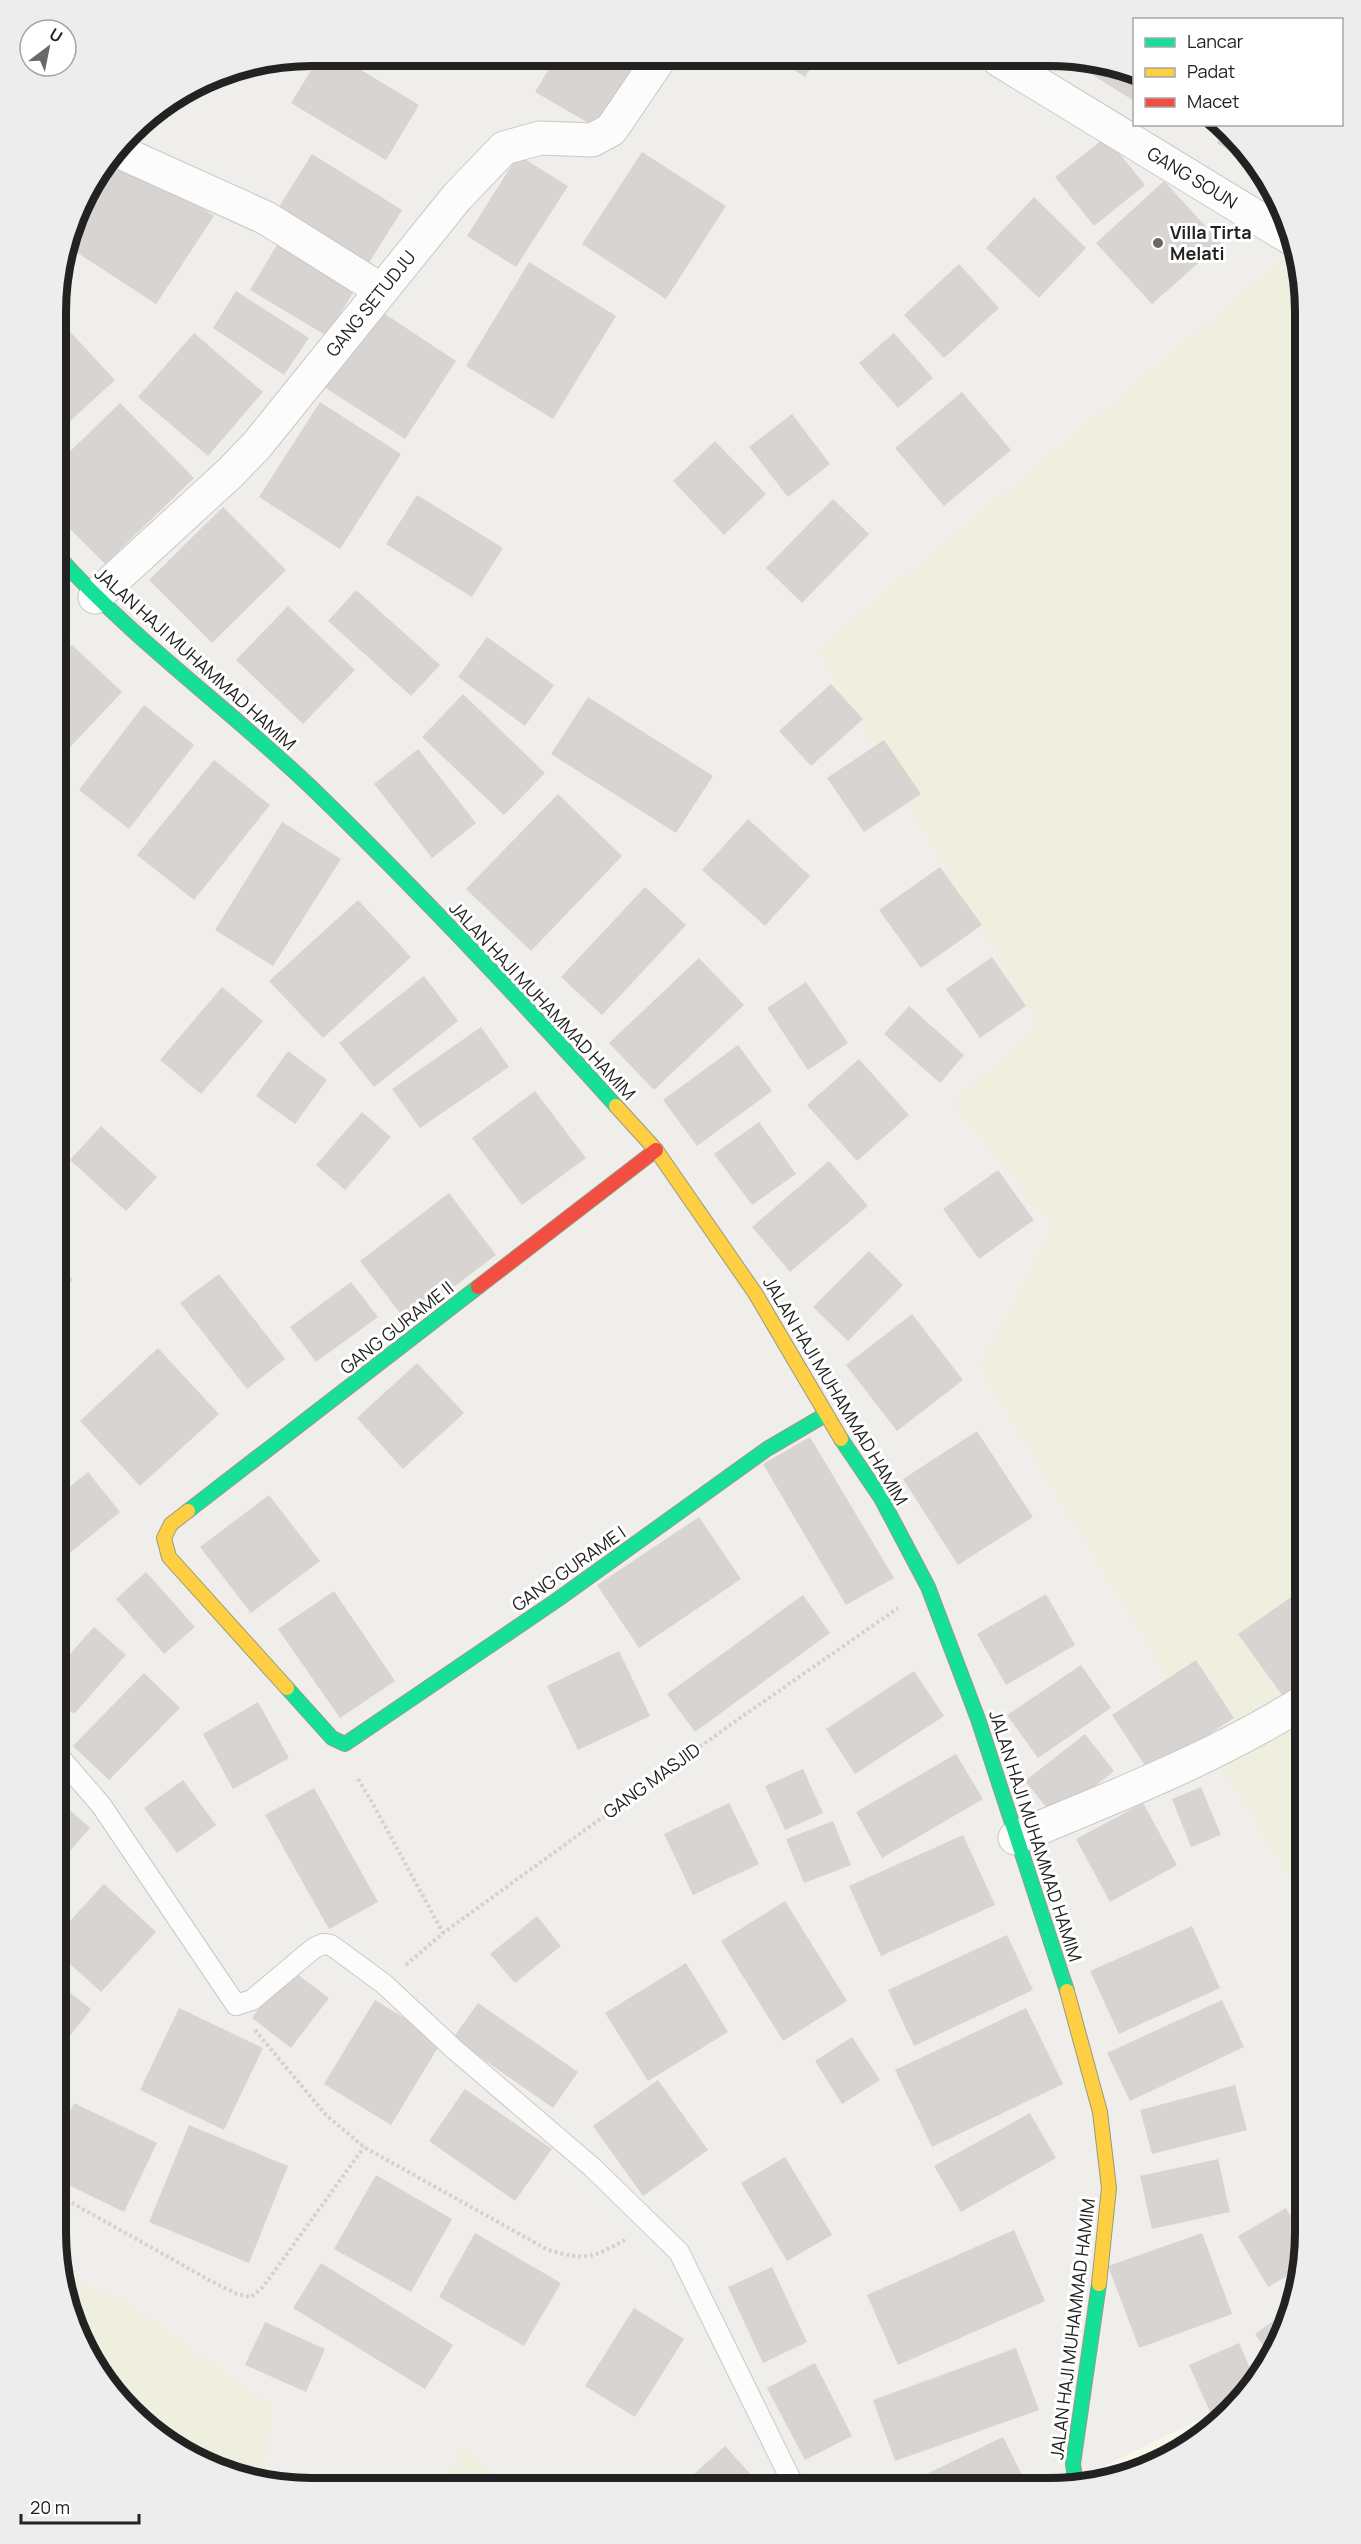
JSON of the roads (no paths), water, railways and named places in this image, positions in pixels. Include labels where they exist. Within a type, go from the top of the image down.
[{"type":"street","name":"GANG SETUDJU","points":[[95,597],[230,473],[257,445],[457,197],[504,148],[540,138],[592,140],[611,130],[655,66]]},
{"type":"street","name":"GANG SOUN","points":[[1009,66],[1282,233]]},
{"type":"street","points":[[124,154],[266,218],[381,290]]},
{"type":"street","name":"JALAN HAJI MUHAMMAD HAMIM","points":[[66,565],[95,597],[314,790],[524,1003],[656,1150],[755,1293],[825,1414],[881,1498],[928,1587],[978,1719],[1015,1838],[1067,1991],[1100,2112],[1109,2188],[1094,2326],[1073,2464],[1075,2476]]},
{"type":"street","name":"GANG GURAME II","points":[[332,1738],[169,1557],[164,1538],[171,1524],[656,1150]]},
{"type":"street","name":"GANG GURAME I","points":[[332,1738],[345,1743],[357,1737],[557,1600],[767,1449],[825,1414]]},
{"type":"street","points":[[1015,1838],[1151,1782],[1260,1730],[1295,1707]]},
{"type":"lane","points":[[66,1765],[101,1805],[236,2005],[252,2000],[314,1948],[323,1944],[331,1945],[384,1984],[455,2050],[592,2168],[647,2222],[683,2258],[790,2478]]},
{"type":"place","name":"Villa Tirta Melati","points":[[1158,243]]}]
